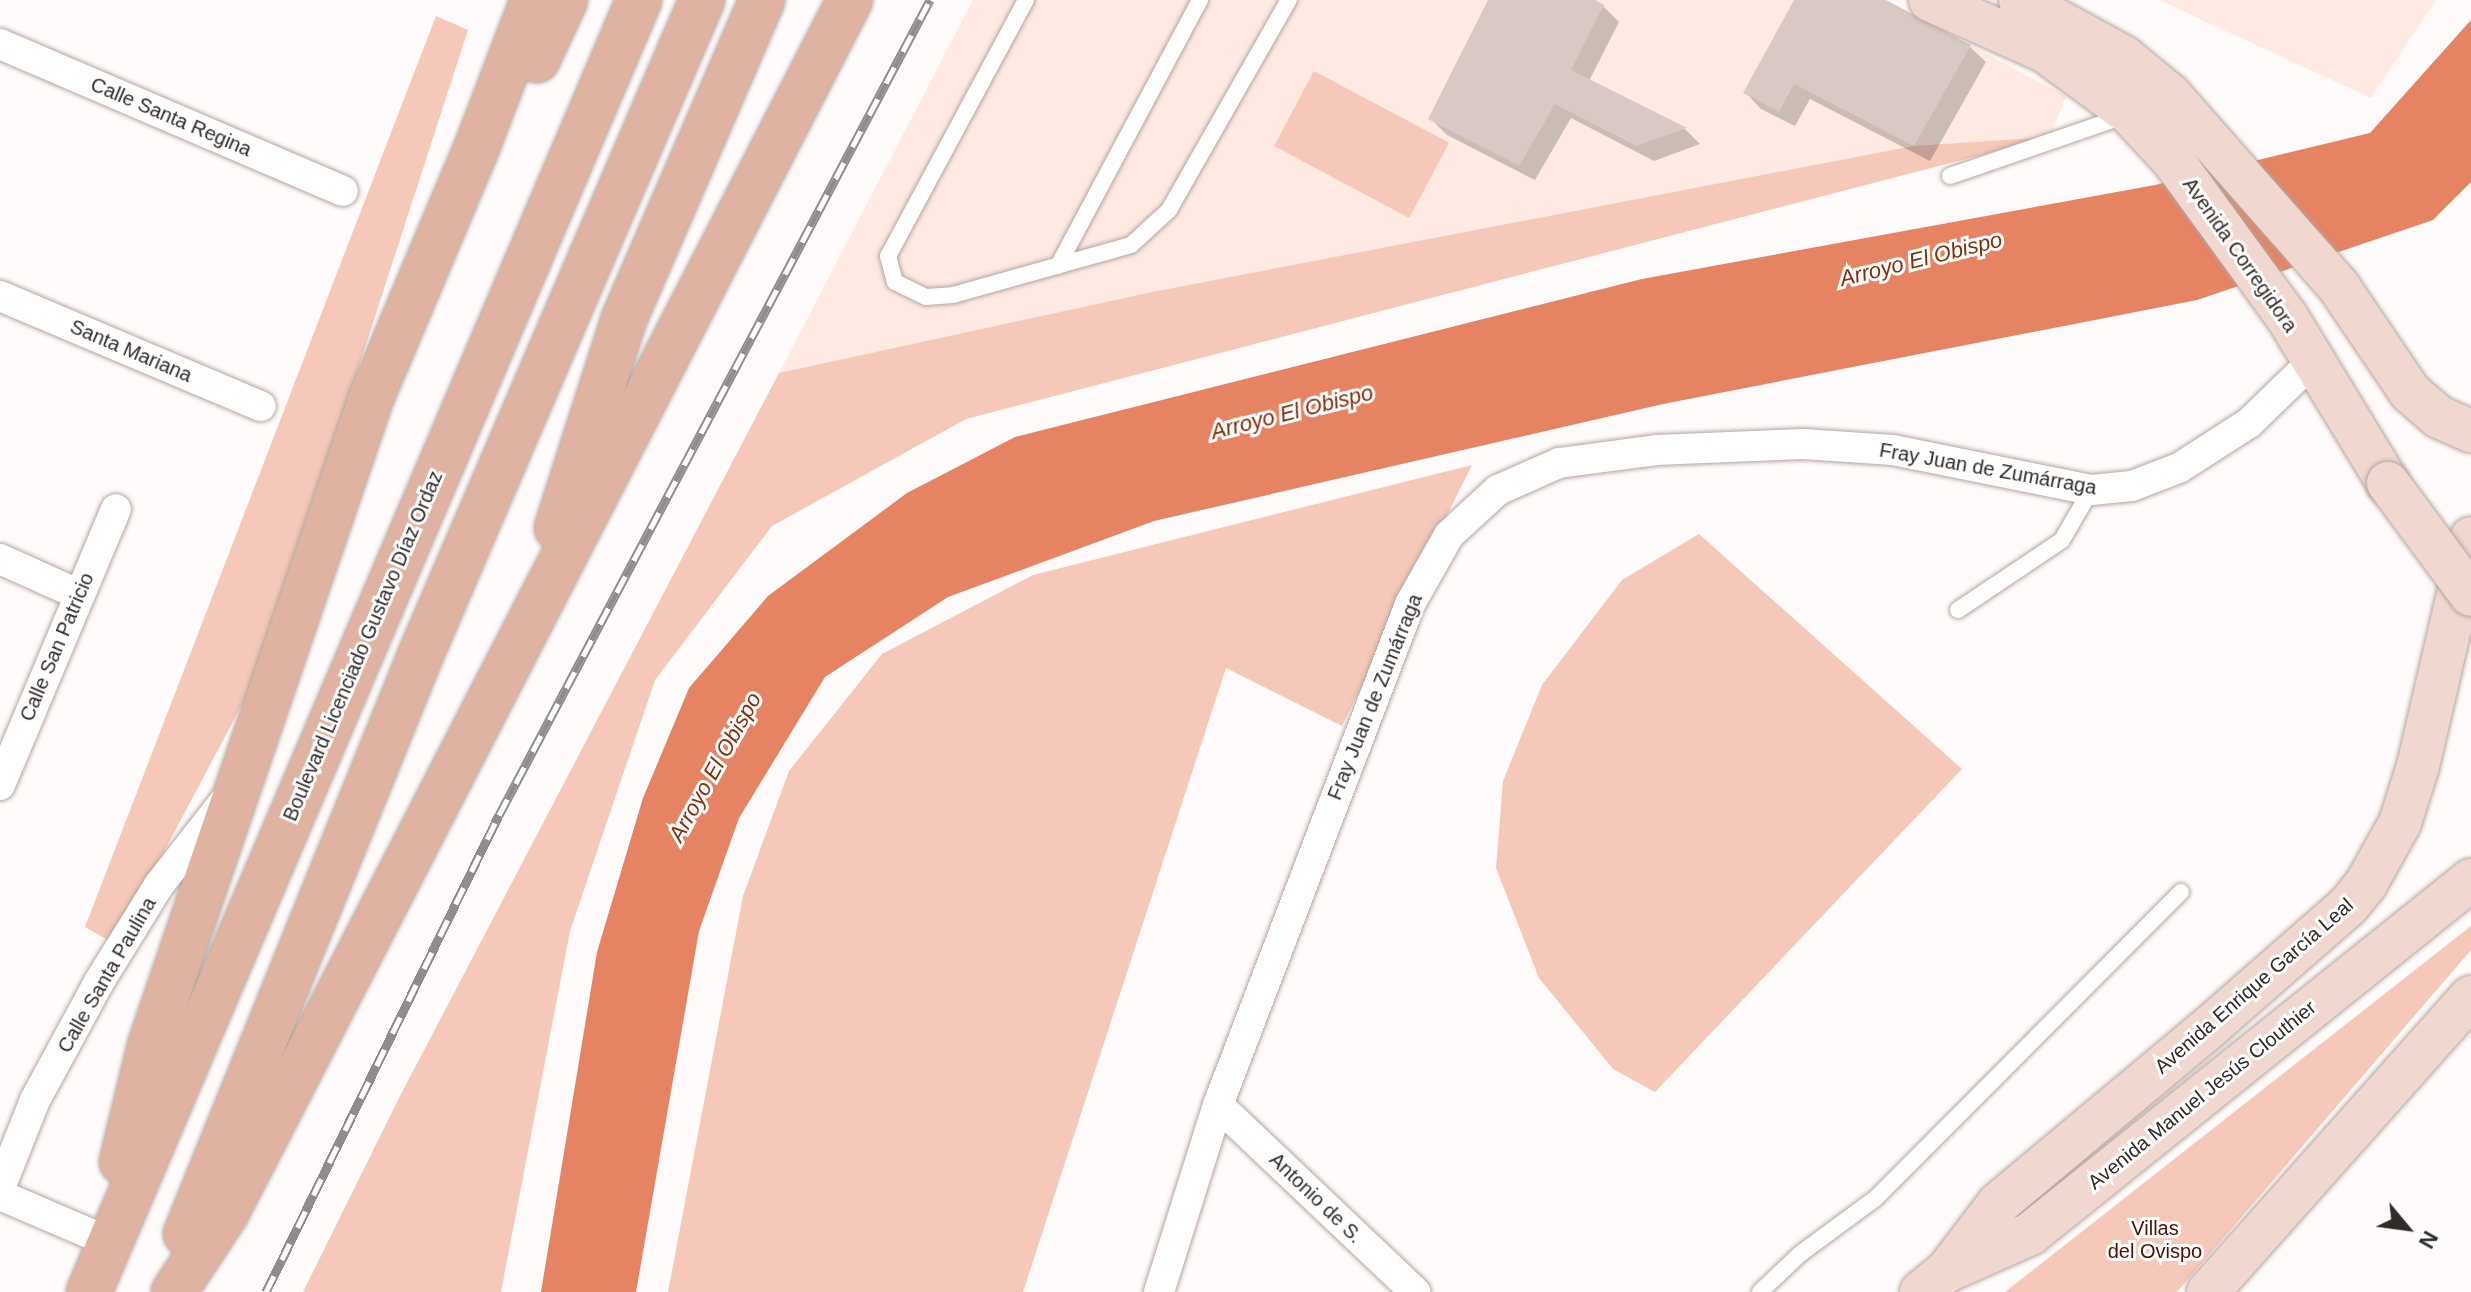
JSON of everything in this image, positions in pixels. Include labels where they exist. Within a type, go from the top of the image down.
[{"type":"main road","points":[[455,196],[460,122],[503,0]]},
{"type":"main road","points":[[112,1235],[121,1164],[150,1046],[371,398],[477,147],[533,0]]},
{"type":"main road","points":[[477,147],[518,93],[565,0]]},
{"type":"main road","name":"Boulevard Licenciado Gustavo Díaz Ordaz","points":[[89,1292],[639,0]]},
{"type":"main road","points":[[163,1292],[421,654],[702,0]]},
{"type":"main road","points":[[533,615],[568,485],[624,319],[762,0]]},
{"type":"main road","points":[[174,1292],[226,1213],[850,0]]},
{"type":"street","name":"Avenida Corregidora","points":[[1930,0],[2046,52],[2130,114],[2189,151],[2339,287],[2410,392],[2439,417],[2471,431]]},
{"type":"street","name":"Avenida Corregidora","points":[[2020,0],[2124,57],[2170,95],[2189,151],[2287,317],[2388,483],[2471,595]]},
{"type":"street","name":"Calle Santa Regina","points":[[0,44],[343,191]]},
{"type":"street","name":"Santa Mariana","points":[[0,296],[261,406]]},
{"type":"street","name":"Fray Juan de Zumárraga","points":[[1159,1292],[1218,1105],[1410,604],[1449,535],[1498,490],[1559,463],[1656,450],[1803,444],[1893,450],[2091,490],[2132,486],[2179,468],[2249,423],[2314,360]]},
{"type":"street","name":"Calle San Patricio","points":[[0,785],[116,509]]},
{"type":"street","name":"Avenida Enrique García Leal","points":[[1934,1281],[1998,1204],[2212,1025],[2348,906],[2366,884],[2400,823],[2418,766],[2471,538]]},
{"type":"street","points":[[0,559],[78,594]]},
{"type":"street","name":"Calle Santa Paulina","points":[[0,1188],[8,1138],[99,982],[159,885],[243,779]]},
{"type":"street","name":"Avenida Manuel Jesús Clouthier","points":[[1934,1281],[2030,1234],[2471,880]]},
{"type":"street","points":[[2208,1292],[2471,997]]},
{"type":"street","name":"Antonio de S.","points":[[1218,1105],[1415,1292]]},
{"type":"street","points":[[0,1195],[112,1235]]},
{"type":"lane","points":[[1026,0],[888,256],[888,270],[895,282],[926,297],[953,295],[1131,245],[1169,210],[1289,0]]},
{"type":"lane","points":[[1058,266],[1200,0]]},
{"type":"lane","points":[[1950,176],[2072,138],[2130,114]]},
{"type":"lane","points":[[1958,610],[2062,540],[2091,490]]},
{"type":"lane","points":[[1760,1292],[1800,1254],[1876,1198],[2181,892]]},
{"type":"shaded area","points":[[973,0],[1886,0],[2066,96],[2050,137],[1913,146],[1152,292],[779,373]]},
{"type":"shaded area","points":[[2159,0],[2436,0],[2371,98]]},
{"type":"green space","points":[[436,16],[468,30],[333,446],[245,699],[115,944],[85,927]]},
{"type":"green space","points":[[1314,71],[1449,143],[1409,218],[1274,146]]},
{"type":"green space","points":[[2050,137],[966,419],[772,526],[655,680],[570,931],[501,1292],[303,1292],[399,1098],[779,373],[1152,292],[1913,146]]},
{"type":"green space","points":[[1472,465],[1342,726],[1226,668],[1023,1292],[668,1292],[743,896],[789,771],[882,654],[1033,575]]},
{"type":"green space","points":[[1699,534],[1962,769],[1655,1092],[1613,1069],[1539,978],[1496,868],[1503,781],[1542,685],[1622,580]]},
{"type":"green space","name":"Villas del Ovispo","points":[[2471,926],[2471,950],[2177,1292],[2005,1292]]},
{"type":"water","name":"Arroyo El Obispo","points":[[2471,20],[2471,182],[2433,220],[2197,300],[1663,404],[1154,521],[948,597],[825,677],[739,818],[699,931],[636,1292],[541,1292],[597,952],[643,798],[689,688],[768,596],[907,493],[1015,437],[1642,279],[2155,185],[2370,133]]},
{"type":"building","points":[[1488,0],[1595,0],[1604,5],[1571,70],[1687,128],[1636,146],[1555,104],[1519,166],[1428,119]]},
{"type":"building","points":[[1794,0],[1886,0],[1971,45],[1914,146],[1794,84],[1779,112],[1743,93]]},
{"type":"railway","points":[[266,1292],[499,815],[930,0]]}]
